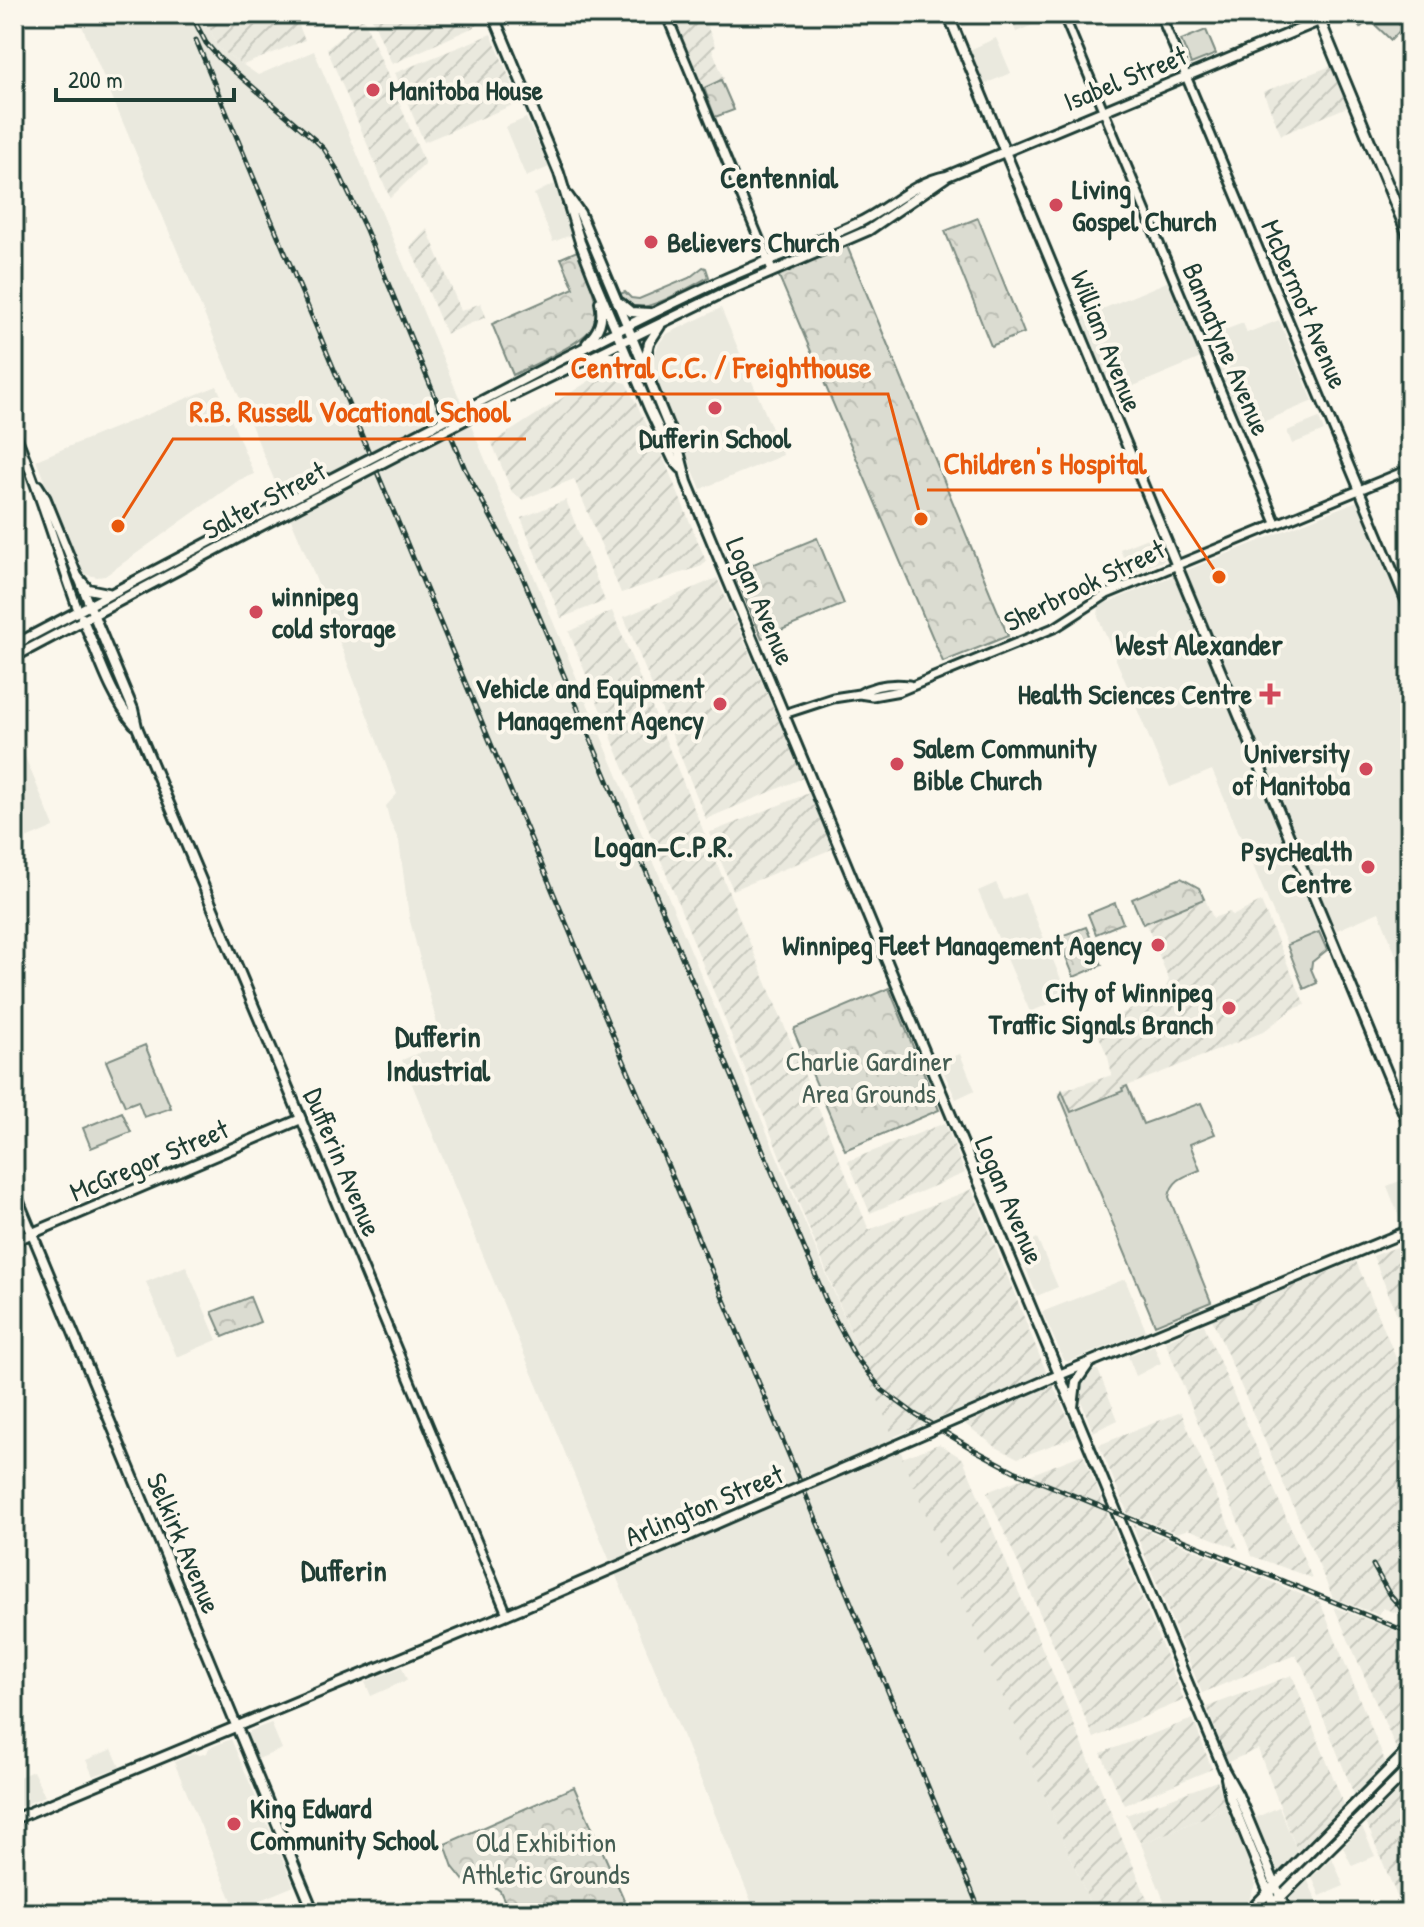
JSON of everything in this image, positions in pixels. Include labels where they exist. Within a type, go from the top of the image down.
[{"type":"main road","name":"Logan Avenue","points":[[493,14],[568,196],[580,213],[628,327],[680,455],[682,469],[1224,1770],[1238,1795],[1277,1905],[1287,1913]]},
{"type":"main road","name":"William Avenue","points":[[948,14],[1410,1128]]},
{"type":"main road","name":"Isabel Street","points":[[617,332],[770,266],[869,230],[947,176],[1319,18],[1336,14]]},
{"type":"main road","points":[[1319,18],[1410,239]]},
{"type":"main road","name":"Logan Avenue","points":[[568,196],[571,215],[621,343],[673,459],[682,469]]},
{"type":"main road","name":"Isabel Street","points":[[621,343],[770,266]]},
{"type":"main road","points":[[583,347],[597,331],[602,315],[594,278]]},
{"type":"main road","points":[[614,296],[631,312],[655,313]]},
{"type":"main road","points":[[644,369],[649,343],[663,323]]},
{"type":"main road","name":"Salter Street","points":[[14,657],[499,397],[583,347],[617,332]]},
{"type":"main road","name":"Salter Street","points":[[14,645],[249,521],[499,397],[621,343]]},
{"type":"main road","points":[[582,361],[610,356],[619,358],[632,369]]},
{"type":"main road","points":[[78,577],[88,589],[109,593]]},
{"type":"main road","points":[[101,635],[104,618],[116,603]]},
{"type":"main road","name":"Dufferin Avenue","points":[[89,604],[133,709],[137,727],[301,1119]]},
{"type":"main road","name":"Dufferin Avenue","points":[[78,610],[126,713],[137,727]]},
{"type":"main road","name":"McGregor Street","points":[[14,1241],[301,1119]]},
{"type":"main road","name":"Selkirk Avenue","points":[[14,1190],[314,1913]]},
{"type":"main road","name":"Arlington Street","points":[[14,1819],[524,1607],[1095,1359],[1410,1230]]},
{"type":"main road","points":[[1073,1408],[1078,1378],[1095,1359]]},
{"type":"main road","points":[[1248,1913],[1410,1749]]},
{"type":"main road","points":[[1264,1913],[1277,1905],[1410,1768]]},
{"type":"street","points":[[666,14],[770,266]]},
{"type":"street","name":"Bannatyne Avenue","points":[[1063,14],[1276,523]]},
{"type":"street","name":"McDermot Avenue","points":[[1160,14],[1410,611]]},
{"type":"street","name":"Dufferin Avenue","points":[[14,430],[35,480],[78,610]]},
{"type":"street","name":"Sherbrook Street","points":[[784,714],[824,700],[889,693],[1056,627],[1102,596],[1410,469]]},
{"type":"street","name":"Dufferin Avenue","points":[[35,480],[46,498],[89,604]]},
{"type":"street","name":"Dufferin Avenue","points":[[301,1119],[507,1614]]},
{"type":"shaded area","points":[[77,14],[204,14],[218,48],[258,75],[314,51],[1094,1913],[756,1913],[402,1060],[442,1043],[409,917],[399,841],[386,806],[397,794],[312,569]]},
{"type":"shaded area","points":[[204,14],[294,14],[305,40],[243,65],[218,48]]},
{"type":"shaded area","points":[[370,14],[484,14],[487,21],[392,64]]},
{"type":"shaded area","points":[[702,14],[716,47],[712,49],[724,79],[704,88],[677,23]]},
{"type":"shaded area","points":[[1009,14],[1059,14],[1016,32]]},
{"type":"shaded area","name":"Manitoba House","points":[[363,17],[425,164],[390,198],[327,49]]},
{"type":"shaded area","points":[[491,34],[520,102],[424,142],[395,73]]},
{"type":"shaded area","points":[[996,38],[1011,73],[977,87],[963,53]]},
{"type":"shaded area","points":[[1331,66],[1347,107],[1281,135],[1263,92]]},
{"type":"shaded area","points":[[526,118],[549,167],[526,177],[505,127]]},
{"type":"shaded area","points":[[554,184],[571,235],[553,242],[534,194]]},
{"type":"shaded area","points":[[427,229],[461,311],[481,303],[486,317],[446,334],[410,247]]},
{"type":"shaded area","points":[[1169,281],[1201,358],[1112,395],[1081,318]]},
{"type":"shaded area","name":"Dufferin School","points":[[721,308],[783,455],[701,489],[657,386],[653,358],[667,334]]},
{"type":"shaded area","points":[[1279,320],[1313,401],[1244,430],[1207,337],[1243,323],[1247,333]]},
{"type":"shaded area","points":[[600,374],[626,383],[663,457],[706,561],[702,566],[621,593],[574,479],[522,500],[512,492],[492,443]]},
{"type":"shaded area","points":[[217,386],[254,474],[239,480],[105,576],[80,573],[36,460]]},
{"type":"shaded area","points":[[1319,418],[1324,431],[1292,444],[1287,431]]},
{"type":"shaded area","name":"Health Sciences Centre","points":[[1367,497],[1395,565],[1410,560],[1410,990],[1379,912],[1337,930],[1334,925],[1287,945],[1212,770],[1170,787],[1098,617],[1099,606]]},
{"type":"shaded area","points":[[566,500],[605,601],[561,618],[521,518]]},
{"type":"shaded area","points":[[1155,535],[1164,560],[1130,575],[1120,549]]},
{"type":"shaded area","points":[[717,578],[803,778],[706,819],[624,617]]},
{"type":"shaded area","points":[[612,611],[869,1230],[972,1189],[1047,1374],[893,1437],[569,632]]},
{"type":"shaded area","points":[[14,730],[54,827],[14,844]]},
{"type":"shaded area","points":[[809,793],[832,849],[733,890],[709,833]]},
{"type":"shaded area","points":[[996,883],[1004,900],[1025,893],[1068,996],[1030,1012],[978,891]]},
{"type":"shaded area","points":[[1205,899],[1213,918],[1230,912],[1232,916],[1261,902],[1305,1005],[1291,1010],[1263,1032],[1122,1088],[1210,1303],[1155,1325],[1058,1092],[1112,1075],[1094,1025],[1161,997],[1169,980],[1146,923]]},
{"type":"shaded area","points":[[960,1054],[975,1090],[956,1099],[939,1062]]},
{"type":"shaded area","points":[[945,1123],[965,1173],[870,1213],[848,1161]]},
{"type":"shaded area","points":[[1410,1177],[1410,1221],[1402,1224],[1387,1186]]},
{"type":"shaded area","points":[[1037,1238],[1058,1287],[1037,1296],[1018,1249]]},
{"type":"shaded area","points":[[1405,1244],[1410,1257],[1410,1346],[1373,1256]]},
{"type":"shaded area","points":[[1356,1261],[1410,1392],[1410,1611],[1404,1616],[1383,1608],[1379,1615],[1333,1598],[1212,1319]]},
{"type":"shaded area","points":[[186,1266],[217,1340],[177,1357],[146,1282]]},
{"type":"shaded area","points":[[1125,1279],[1146,1331],[1068,1362],[1064,1360],[1042,1312]]},
{"type":"shaded area","points":[[1204,1324],[1312,1578],[1252,1556],[1165,1341]]},
{"type":"shaded area","points":[[1154,1345],[1161,1363],[1136,1376],[1128,1356]]},
{"type":"shaded area","points":[[1094,1370],[1098,1370],[1118,1420],[1093,1432],[1081,1401],[1080,1388]]},
{"type":"shaded area","points":[[1053,1385],[1076,1436],[1018,1458],[996,1447],[965,1424]]},
{"type":"shaded area","points":[[1181,1412],[1239,1549],[1188,1529],[1177,1533],[1128,1514],[1099,1445]]},
{"type":"shaded area","points":[[939,1444],[963,1459],[1153,1913],[1094,1913],[902,1458]]},
{"type":"shaded area","points":[[1083,1454],[1184,1700],[1094,1738],[987,1492]]},
{"type":"shaded area","points":[[1132,1524],[1320,1602],[1386,1764],[1355,1797],[1303,1667],[1295,1655],[1202,1693]]},
{"type":"shaded area","points":[[1334,1607],[1410,1636],[1410,1741],[1398,1753]]},
{"type":"shaded area","points":[[402,1667],[407,1680],[371,1696],[365,1682]]},
{"type":"shaded area","points":[[1292,1675],[1345,1807],[1298,1853],[1258,1749],[1228,1762],[1207,1707]]},
{"type":"shaded area","points":[[1193,1719],[1212,1769],[1124,1805],[1101,1753]]},
{"type":"shaded area","points":[[271,1723],[282,1749],[258,1759],[247,1735]]},
{"type":"shaded area","name":"King Edward Community School","points":[[231,1739],[294,1886],[236,1910],[174,1762],[195,1753],[207,1753],[209,1748]]},
{"type":"shaded area","points":[[112,1749],[120,1767],[93,1776],[86,1760]]},
{"type":"shaded area","points":[[33,1771],[45,1796],[19,1807],[14,1796],[14,1779]]},
{"type":"shaded area","points":[[1217,1781],[1227,1808],[1141,1844],[1126,1815]]},
{"type":"shaded area","points":[[1405,1785],[1410,1790],[1410,1913],[1404,1913],[1366,1822]]},
{"type":"shaded area","points":[[1279,1807],[1298,1853],[1278,1872],[1255,1818]]},
{"type":"shaded area","points":[[1227,1808],[1254,1873],[1255,1885],[1248,1903],[1238,1913],[1169,1913],[1141,1844]]},
{"type":"shaded area","points":[[1362,1827],[1375,1856],[1352,1866],[1343,1847]]},
{"type":"shaded area","points":[[1332,1858],[1344,1886],[1320,1896],[1312,1877]]},
{"type":"shaded area","points":[[1308,1881],[1318,1904],[1293,1913],[1288,1900]]},
{"type":"green space","points":[[1355,14],[1407,14],[1410,20],[1391,40],[1369,19],[1360,28],[1353,18]]},
{"type":"green space","points":[[1206,30],[1216,54],[1191,64],[1181,40]]},
{"type":"green space","points":[[721,80],[734,110],[715,117],[704,88]]},
{"type":"green space","points":[[978,218],[1024,333],[991,346],[945,231]]},
{"type":"green space","points":[[847,246],[1008,636],[943,662],[778,274]]},
{"type":"green space","points":[[577,251],[596,304],[597,319],[593,327],[574,343],[513,375],[492,324],[574,288],[561,258]]},
{"type":"green space","points":[[703,267],[709,277],[651,305],[632,306],[620,294],[625,292],[631,298],[639,299],[689,278]]},
{"type":"green space","points":[[817,538],[844,604],[762,638],[734,572]]},
{"type":"green space","points":[[1181,878],[1199,888],[1204,899],[1143,924],[1132,899]]},
{"type":"green space","points":[[1115,903],[1123,923],[1096,934],[1088,914]]},
{"type":"green space","points":[[1086,927],[1102,965],[1074,977],[1058,937]]},
{"type":"green space","points":[[1319,932],[1327,950],[1312,962],[1311,969],[1317,983],[1304,989],[1287,945]]},
{"type":"green space","name":"Charlie Gardiner Area Grounds","points":[[889,988],[939,1110],[845,1150],[794,1032],[795,1028]]},
{"type":"green space","points":[[145,1045],[171,1108],[144,1117],[138,1101],[125,1106],[106,1061]]},
{"type":"green space","points":[[1127,1086],[1143,1124],[1201,1103],[1215,1134],[1190,1144],[1200,1170],[1176,1182],[1169,1197],[1211,1302],[1155,1325],[1060,1096],[1062,1091],[1071,1112],[1123,1091],[1122,1088]]},
{"type":"green space","points":[[122,1112],[131,1132],[91,1148],[83,1128]]},
{"type":"green space","points":[[250,1297],[260,1322],[223,1337],[212,1312]]},
{"type":"green space","name":"Old Exhibition Athletic Grounds","points":[[574,1787],[630,1913],[510,1913],[500,1891],[487,1881],[465,1882],[453,1867],[445,1844]]},
{"type":"railway","points":[[191,14],[206,43],[220,59],[315,140],[338,171],[366,230],[465,469],[521,573],[830,1310],[855,1356],[882,1390],[916,1415],[1014,1471],[1410,1633]]},
{"type":"railway","points":[[196,40],[981,1913]]},
{"type":"railway","points":[[1373,1565],[1389,1594],[1410,1618]]},
{"type":"place","name":"Manitoba House","points":[[373,90]]},
{"type":"place","name":"Living Gospel Church","points":[[1056,205]]},
{"type":"place","name":"Believers Church","points":[[651,242]]},
{"type":"place","name":"Dufferin School","points":[[715,408]]},
{"type":"place","name":"Central C.C. / Freighthouse","points":[[921,519]]},
{"type":"place","name":"R.B. Russell Vocational School","points":[[118,526]]},
{"type":"place","name":"Children's Hospital","points":[[1219,577]]},
{"type":"place","name":"winnipeg cold storage","points":[[256,612]]},
{"type":"place","name":"Health Sciences Centre","points":[[1270,694]]},
{"type":"place","name":"Vehicle and Equipment Management Agency","points":[[720,704]]},
{"type":"place","name":"Salem Community Bible Church","points":[[897,764]]},
{"type":"place","name":"University of Manitoba","points":[[1366,769]]},
{"type":"place","name":"PsycHealth Centre","points":[[1368,867]]},
{"type":"place","name":"Winnipeg Fleet Management Agency","points":[[1158,945]]},
{"type":"place","name":"City of Winnipeg Traffic Signals Branch","points":[[1229,1008]]},
{"type":"place","name":"King Edward Community School","points":[[234,1824]]},
{"type":"district","name":"Centennial","points":[[779,178]]},
{"type":"district","name":"West Alexander","points":[[1199,645]]},
{"type":"district","name":"Logan–C.P.R.","points":[[664,847]]},
{"type":"district","name":"Dufferin Industrial","points":[[438,1054]]},
{"type":"district","name":"Dufferin","points":[[344,1571]]}]
